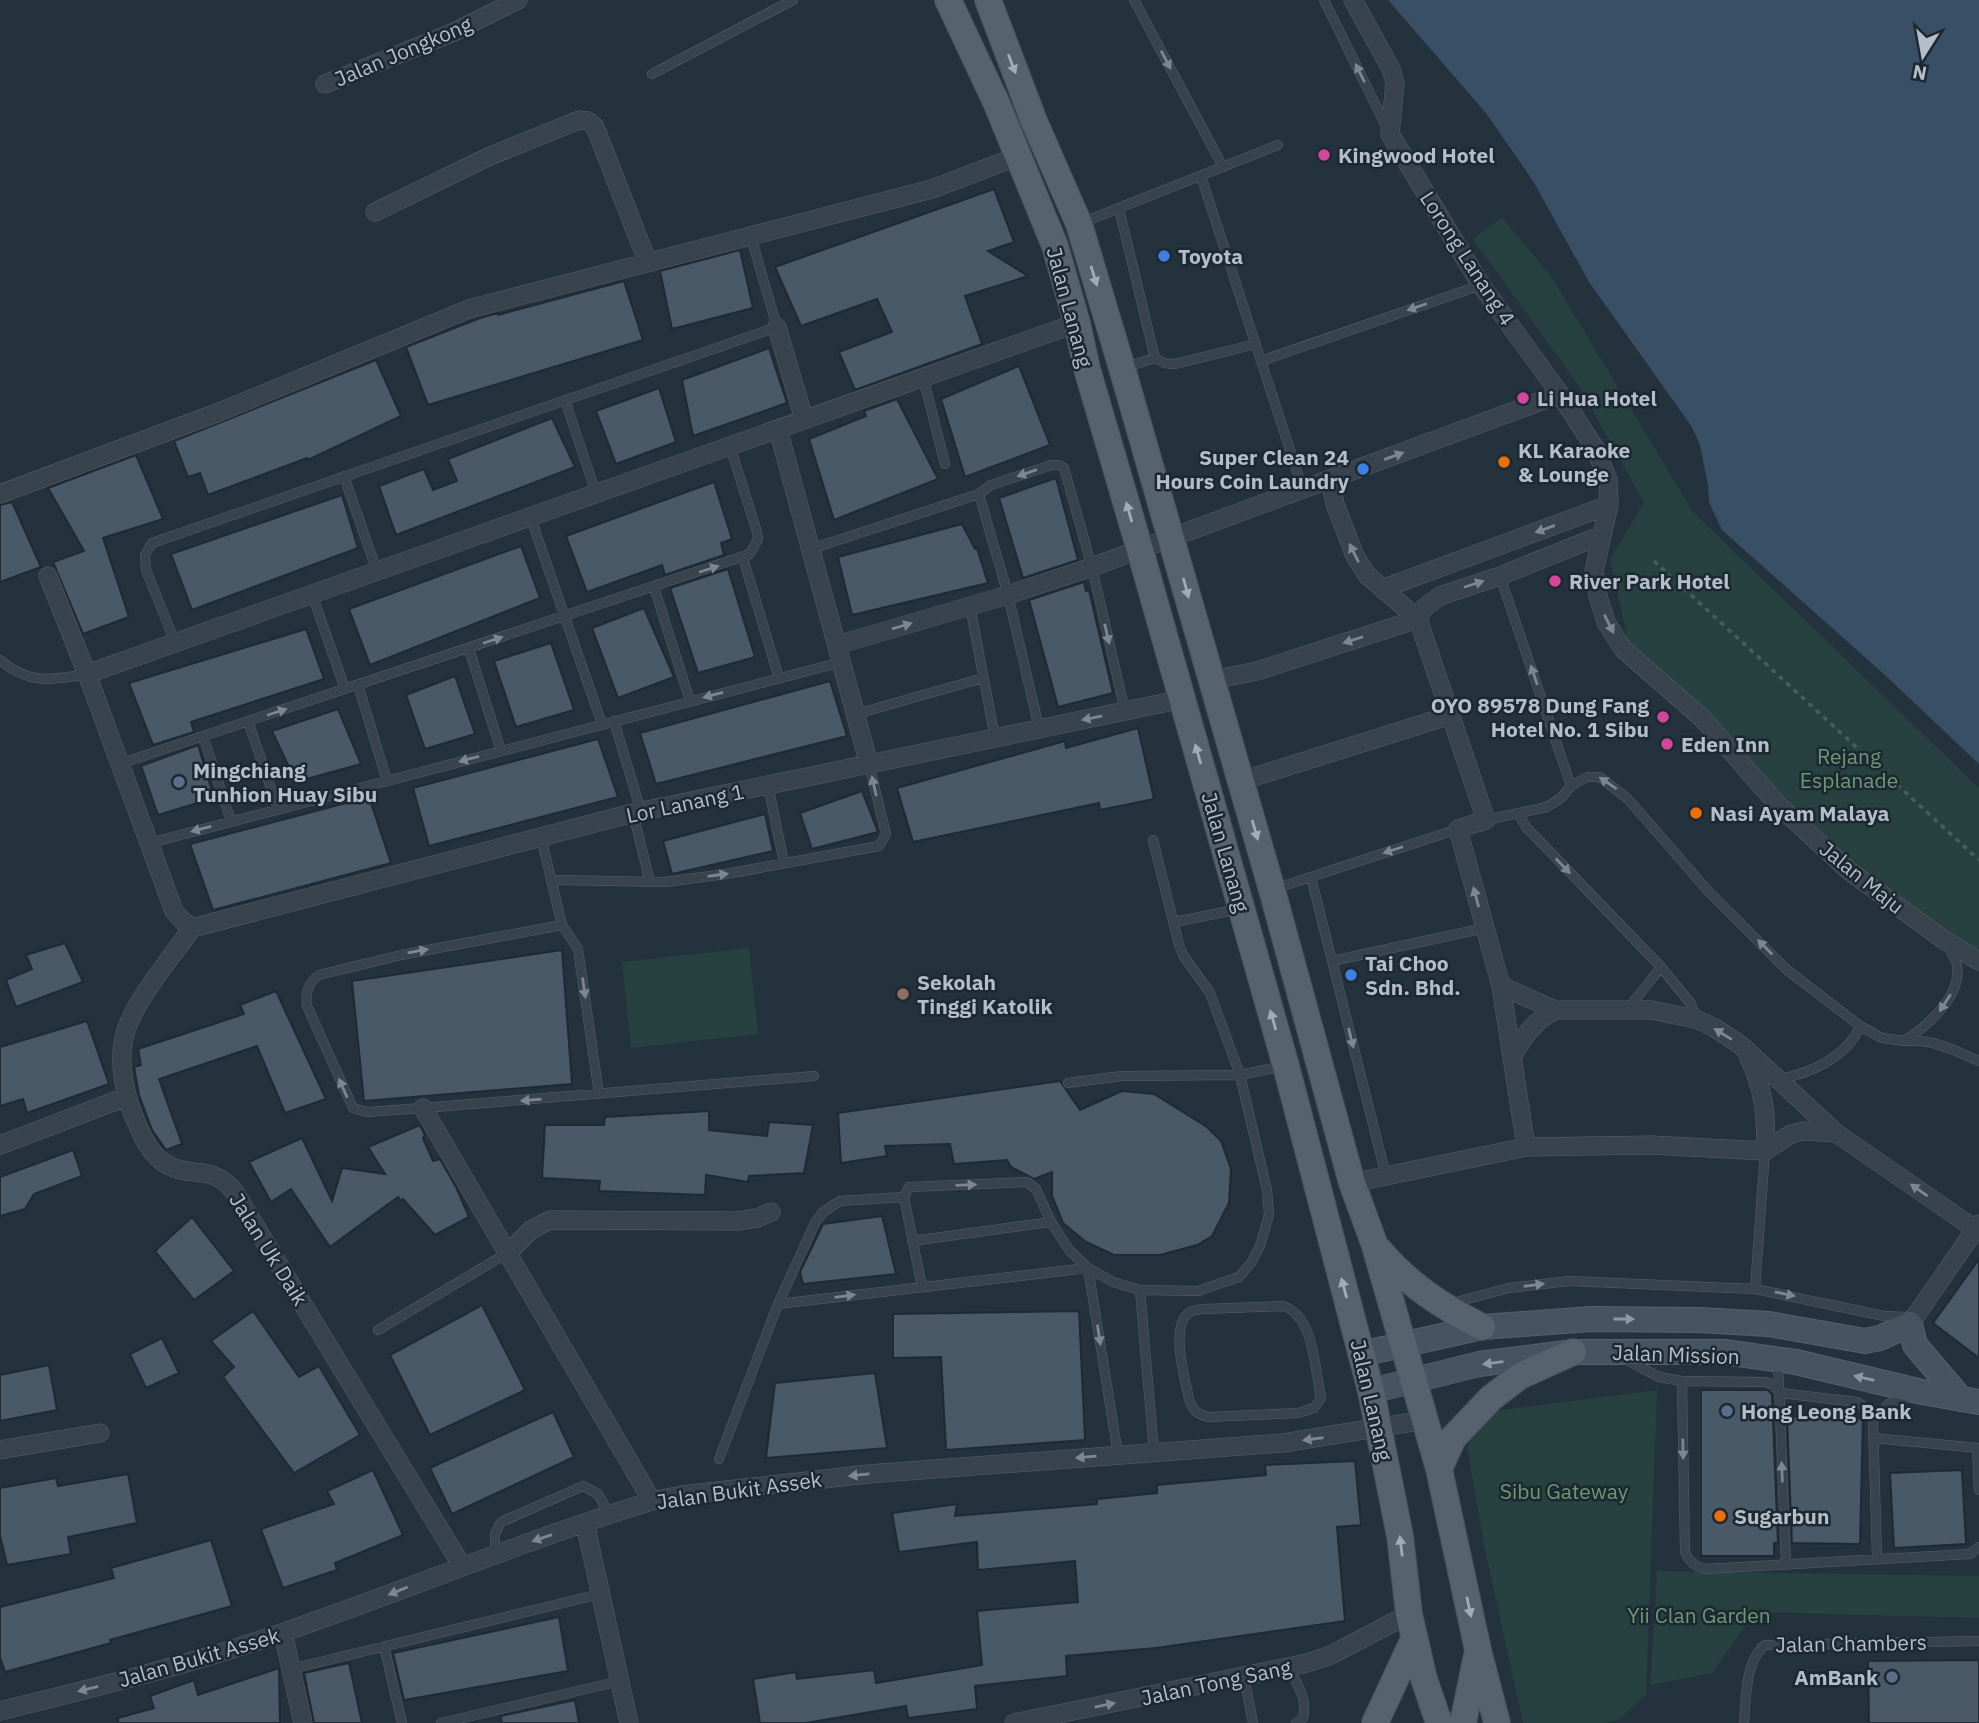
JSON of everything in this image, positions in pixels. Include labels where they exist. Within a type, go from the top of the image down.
[{"type":"main road","name":"Jalan Lanang","points":[[948,0],[1019,156],[1055,246],[1077,323],[1087,369],[1286,1066],[1371,1391],[1400,1536],[1412,1626],[1424,1679],[1440,1723]]},
{"type":"main road","name":"Jalan Lanang","points":[[988,0],[1034,121],[1079,224],[1122,368],[1272,890],[1352,1183],[1374,1243],[1439,1469],[1478,1650],[1497,1723]]},
{"type":"main road","points":[[1374,1243],[1400,1273],[1443,1305],[1482,1327]]},
{"type":"main road","points":[[1439,1469],[1453,1438],[1491,1398],[1520,1376],[1573,1352]]},
{"type":"main road","points":[[1375,1723],[1412,1626]]},
{"type":"main road","points":[[1463,1723],[1478,1650]]},
{"type":"street","name":"Jalan Jongkong","points":[[325,84],[454,32],[518,0]]},
{"type":"street","points":[[1353,0],[1395,83],[1390,134]]},
{"type":"street","points":[[375,212],[490,156],[579,120],[588,121],[595,127],[648,263]]},
{"type":"street","name":"Lorong Lanang 4","points":[[1390,134],[1481,285],[1560,394]]},
{"type":"street","points":[[0,494],[217,412],[469,309],[932,189],[1019,156]]},
{"type":"street","points":[[87,674],[1077,323]]},
{"type":"street","points":[[777,327],[804,419]]},
{"type":"street","points":[[839,653],[1140,550],[1560,394]]},
{"type":"street","name":"Jalan Maju","points":[[1560,394],[1596,450],[1608,480],[1609,505],[1594,571],[1606,622],[1623,649],[1703,719],[1777,804],[1848,870],[1944,940],[1979,961]]},
{"type":"street","points":[[778,429],[869,764]]},
{"type":"street","points":[[1330,480],[1335,505],[1355,556],[1367,575],[1418,619],[1486,820],[1458,829],[1500,986],[1526,1147]]},
{"type":"street","points":[[1382,589],[1609,505]]},
{"type":"street","points":[[1210,680],[1256,671],[1418,619],[1423,608],[1440,596],[1500,576],[1602,535]]},
{"type":"street","points":[[48,576],[174,911],[192,928]]},
{"type":"street","name":"Lor Lanang 1","points":[[192,928],[637,812],[1183,699]]},
{"type":"street","points":[[1241,782],[1451,715]]},
{"type":"street","name":"Jalan Uk Daik","points":[[192,928],[134,1013],[124,1036],[126,1097],[142,1137],[156,1157],[167,1165],[210,1173],[225,1180],[234,1191],[462,1566]]},
{"type":"street","points":[[1500,986],[1555,1010],[1651,1010],[1696,1019],[1715,1028],[1745,1048],[1836,1133],[1977,1227],[1912,1321],[1914,1345],[1970,1400]]},
{"type":"street","points":[[1513,1058],[1526,1034],[1555,1010]]},
{"type":"street","points":[[1745,1048],[1762,1089],[1766,1125],[1765,1151]]},
{"type":"street","points":[[0,1145],[126,1097]]},
{"type":"street","points":[[423,1108],[652,1501]]},
{"type":"street","points":[[1352,1183],[1526,1147],[1652,1145],[1765,1151],[1791,1134],[1805,1131],[1836,1133]]},
{"type":"street","points":[[509,1252],[531,1230],[550,1220],[738,1221],[757,1218],[771,1212]]},
{"type":"street","name":"Jalan Mission","points":[[1361,1354],[1482,1327],[1591,1319],[1769,1324],[1865,1341],[1881,1338],[1912,1321]]},
{"type":"street","name":"Jalan Mission","points":[[1371,1391],[1479,1364],[1573,1352],[1724,1352],[1796,1362],[1923,1392],[1970,1400]]},
{"type":"street","name":"Jalan Bukit Assek","points":[[0,1711],[103,1686],[283,1633],[462,1566],[652,1501],[682,1495],[868,1474],[1283,1443],[1424,1420]]},
{"type":"street","points":[[0,1450],[100,1433]]},
{"type":"street","points":[[585,1523],[629,1723]]},
{"type":"street","name":"Jalan Tong Sang","points":[[1014,1723],[1244,1678],[1332,1655],[1412,1626]]},
{"type":"street","points":[[283,1633],[303,1723]]},
{"type":"lane","points":[[652,74],[793,0]]},
{"type":"lane","points":[[1324,0],[1390,134]]},
{"type":"lane","points":[[1138,1],[1223,167]]},
{"type":"lane","points":[[1079,224],[1278,145]]},
{"type":"lane","points":[[1201,176],[1303,490]]},
{"type":"lane","points":[[1119,209],[1155,358]]},
{"type":"lane","points":[[175,642],[146,570],[145,555],[152,542],[777,327],[751,237]]},
{"type":"lane","points":[[1261,361],[1481,285]]},
{"type":"lane","points":[[1122,368],[1155,358],[1164,363],[1175,364],[1256,344]]},
{"type":"lane","points":[[923,377],[945,464]]},
{"type":"lane","points":[[565,400],[596,493]]},
{"type":"lane","points":[[119,764],[743,558],[750,554],[758,539],[730,446]]},
{"type":"lane","points":[[811,549],[979,494],[991,485],[1051,464],[1059,465],[1064,468],[1092,567],[1125,711]]},
{"type":"lane","points":[[344,476],[377,571]]},
{"type":"lane","points":[[979,494],[1008,595],[1039,728]]},
{"type":"lane","points":[[530,516],[602,724]]},
{"type":"lane","points":[[743,558],[779,678]]},
{"type":"lane","points":[[1500,576],[1572,786]]},
{"type":"lane","points":[[654,587],[690,701]]},
{"type":"lane","points":[[312,594],[345,689]]},
{"type":"lane","points":[[970,606],[995,738]]},
{"type":"lane","points":[[469,649],[501,751]]},
{"type":"lane","points":[[150,843],[779,678],[839,653]]},
{"type":"lane","points":[[0,660],[15,673],[34,678],[87,674]]},
{"type":"lane","points":[[856,714],[984,678]]},
{"type":"lane","points":[[358,685],[387,780]]},
{"type":"lane","points":[[614,721],[637,812],[650,882]]},
{"type":"lane","points":[[248,722],[278,809]]},
{"type":"lane","points":[[203,736],[231,821]]},
{"type":"lane","points":[[553,880],[650,882],[726,874],[874,847],[882,843],[886,834],[869,764]]},
{"type":"lane","points":[[1486,820],[1547,807],[1587,777],[1600,776],[1628,799],[1709,892],[1786,969],[1860,1026],[1882,1038],[1935,1043],[1979,1061]]},
{"type":"lane","points":[[768,785],[783,863]]},
{"type":"lane","points":[[1518,814],[1527,828],[1661,967],[1691,1004],[1696,1019]]},
{"type":"lane","points":[[1272,890],[1458,829]]},
{"type":"lane","points":[[541,837],[562,925],[578,949],[599,1094]]},
{"type":"lane","points":[[922,1287],[904,1197],[909,1186],[1027,1182],[1036,1189],[1051,1222],[1070,1251],[1088,1268],[1113,1282],[1140,1290],[1198,1291],[1239,1277],[1260,1246],[1269,1215],[1267,1190],[1240,1075],[1210,993],[1183,955],[1153,839]]},
{"type":"lane","points":[[1311,877],[1386,1177]]},
{"type":"lane","points":[[1174,922],[1241,908]]},
{"type":"lane","points":[[562,925],[401,955],[319,975],[310,983],[306,995],[307,1006],[353,1108],[367,1112],[814,1076]]},
{"type":"lane","points":[[1332,961],[1485,928]]},
{"type":"lane","points":[[1904,1041],[1922,1029],[1949,999],[1957,965],[1944,940]]},
{"type":"lane","points":[[1625,1012],[1661,967]]},
{"type":"lane","points":[[1780,1079],[1810,1070],[1831,1059],[1855,1039],[1860,1026]]},
{"type":"lane","points":[[1068,1083],[1122,1076],[1240,1075],[1286,1066]]},
{"type":"lane","points":[[1755,1289],[1765,1151]]},
{"type":"lane","points":[[719,1459],[778,1304],[808,1235],[823,1212],[840,1201],[904,1197]]},
{"type":"lane","points":[[912,1241],[1051,1222]]},
{"type":"lane","points":[[378,1330],[509,1252]]},
{"type":"lane","points":[[778,1304],[1088,1268]]},
{"type":"lane","points":[[1088,1268],[1118,1454]]},
{"type":"lane","points":[[1443,1305],[1509,1288],[1569,1281],[1755,1289],[1912,1321]]},
{"type":"lane","points":[[1140,1290],[1154,1452]]},
{"type":"lane","points":[[1198,1291],[1203,1309]]},
{"type":"lane","points":[[1283,1306],[1293,1309],[1307,1330],[1321,1398],[1314,1408],[1298,1413],[1208,1417],[1198,1415],[1191,1407],[1178,1332],[1183,1320],[1192,1311],[1203,1309],[1283,1306]]},
{"type":"lane","points":[[1609,1352],[1659,1377],[1682,1381],[1765,1381],[1773,1385],[1780,1394],[1857,1402],[1867,1408],[1873,1419],[1877,1559]]},
{"type":"lane","points":[[1778,1360],[1786,1564]]},
{"type":"lane","points":[[1682,1381],[1685,1552],[1687,1559],[1696,1566],[1705,1570],[1970,1553],[1979,1547]]},
{"type":"lane","points":[[1873,1419],[1889,1404],[1923,1392]]},
{"type":"lane","points":[[1873,1438],[1978,1448],[1979,1490]]},
{"type":"lane","points":[[495,1555],[495,1534],[501,1522],[583,1486],[598,1494],[609,1514]]},
{"type":"lane","points":[[291,1669],[600,1594]]},
{"type":"lane","name":"Jalan Chambers","points":[[1744,1723],[1752,1667],[1757,1652],[1765,1645],[1979,1642]]},
{"type":"lane","points":[[384,1646],[402,1723]]},
{"type":"lane","points":[[1288,1667],[1304,1696],[1306,1709],[1303,1718],[1296,1723]]},
{"type":"lane","points":[[1244,1678],[1252,1723]]},
{"type":"lane","points":[[441,1723],[620,1681]]},
{"type":"path","points":[[1654,561],[1979,860]]},
{"type":"green space","name":"Rejang Esplanade","points":[[1502,217],[1552,278],[1692,511],[1979,788],[1979,947],[1974,955],[1800,825],[1630,650],[1610,559],[1644,503],[1581,389],[1473,239]]},
{"type":"green space","points":[[749,948],[758,1034],[631,1048],[622,962]]},
{"type":"green space","name":"Sibu Gateway","points":[[1657,1390],[1646,1694],[1620,1719],[1604,1723],[1523,1723],[1484,1545],[1467,1447],[1487,1412]]},
{"type":"green space","name":"Yii Clan Garden","points":[[1657,1571],[1979,1576],[1979,1618],[1755,1612],[1712,1673],[1650,1685]]},
{"type":"water","points":[[1388,0],[1979,0],[1979,764],[1886,676],[1722,530],[1709,502],[1700,445],[1692,427],[1589,282],[1533,181],[1486,113]]},
{"type":"building","points":[[994,189],[1014,242],[988,251],[1028,276],[965,296],[982,344],[855,390],[839,352],[892,332],[877,299],[801,326],[775,267]]},
{"type":"building","points":[[740,250],[753,308],[672,329],[660,271]]},
{"type":"building","points":[[624,281],[643,340],[428,405],[406,347],[480,318]]},
{"type":"building","points":[[769,348],[787,403],[693,436],[682,380]]},
{"type":"building","points":[[376,360],[401,416],[308,460],[307,458],[208,495],[200,473],[188,477],[174,441]]},
{"type":"building","points":[[1019,366],[1050,445],[965,477],[941,399]]},
{"type":"building","points":[[659,388],[676,442],[616,464],[596,411]]},
{"type":"building","points":[[897,399],[938,479],[834,520],[809,439],[866,416],[864,411]]},
{"type":"building","points":[[552,418],[575,467],[396,535],[379,486],[424,469],[433,490],[457,481],[448,459]]},
{"type":"building","points":[[136,455],[163,519],[103,538],[129,617],[83,634],[53,562],[84,551],[48,488]]},
{"type":"building","points":[[1056,478],[1078,560],[1023,578],[999,498]]},
{"type":"building","points":[[714,482],[732,539],[721,543],[724,555],[665,575],[662,565],[587,592],[566,536]]},
{"type":"building","points":[[342,495],[358,548],[192,610],[171,554]]},
{"type":"building","points":[[12,502],[41,567],[0,582],[0,505]]},
{"type":"building","points":[[962,524],[975,549],[977,548],[988,583],[852,615],[838,557]]},
{"type":"building","points":[[521,546],[540,598],[370,665],[349,609]]},
{"type":"building","points":[[728,569],[755,657],[698,673],[670,588]]},
{"type":"building","points":[[1084,582],[1086,591],[1089,590],[1113,693],[1058,707],[1029,600]]},
{"type":"building","points":[[644,608],[674,677],[618,698],[592,628]]},
{"type":"building","points":[[306,629],[324,679],[191,722],[194,732],[153,745],[129,683]]},
{"type":"building","points":[[551,643],[574,710],[516,727],[494,661]]},
{"type":"building","points":[[455,676],[475,734],[425,749],[406,695]]},
{"type":"building","points":[[830,681],[847,736],[656,784],[640,733]]},
{"type":"building","points":[[338,709],[361,764],[296,782],[272,731]]},
{"type":"building","points":[[1138,728],[1154,799],[1100,810],[1099,803],[913,842],[897,788],[1065,741],[1066,748]]},
{"type":"building","points":[[598,739],[618,797],[429,846],[413,788]]},
{"type":"building","points":[[198,745],[214,798],[158,815],[141,766]]},
{"type":"building","points":[[862,791],[878,832],[812,849],[800,813]]},
{"type":"building","points":[[369,797],[391,863],[213,910],[190,844]]},
{"type":"building","points":[[765,814],[773,851],[672,874],[663,841]]},
{"type":"building","points":[[65,943],[83,982],[16,1007],[6,980],[32,969],[26,955]]},
{"type":"building","points":[[562,950],[572,1084],[364,1101],[352,981]]},
{"type":"building","points":[[276,991],[326,1099],[285,1113],[257,1046],[159,1079],[182,1144],[166,1150],[152,1130],[139,1095],[134,1067],[141,1065],[138,1049],[244,1014],[240,1005]]},
{"type":"building","points":[[87,1021],[109,1084],[27,1113],[23,1099],[0,1106],[0,1047]]},
{"type":"building","points":[[1060,1081],[1080,1110],[1122,1091],[1154,1094],[1207,1127],[1221,1141],[1231,1169],[1229,1203],[1212,1236],[1197,1245],[1160,1255],[1114,1255],[1086,1242],[1063,1223],[1052,1196],[1052,1172],[1034,1179],[1011,1167],[1007,1160],[954,1164],[950,1144],[885,1146],[887,1156],[841,1163],[838,1113]]},
{"type":"building","points":[[709,1111],[709,1130],[767,1136],[769,1122],[813,1125],[804,1173],[749,1176],[748,1182],[706,1175],[705,1195],[599,1191],[600,1181],[542,1178],[545,1125],[604,1125],[605,1117]]},
{"type":"building","points":[[420,1125],[433,1161],[440,1159],[469,1217],[435,1235],[403,1199],[401,1201],[398,1197],[330,1247],[291,1189],[271,1202],[249,1162],[302,1138],[332,1201],[342,1168],[385,1174],[368,1147]]},
{"type":"building","points":[[73,1150],[82,1176],[34,1194],[25,1209],[0,1216],[0,1177]]},
{"type":"building","points":[[882,1216],[896,1274],[803,1284],[800,1272],[823,1224]]},
{"type":"building","points":[[192,1217],[234,1271],[194,1300],[155,1251]]},
{"type":"building","points":[[1979,1259],[1979,1358],[1933,1323]]},
{"type":"building","points":[[482,1305],[525,1390],[430,1435],[390,1355]]},
{"type":"building","points":[[253,1311],[299,1377],[319,1366],[360,1435],[294,1473],[223,1377],[234,1367],[211,1341]]},
{"type":"building","points":[[1079,1311],[1085,1440],[946,1450],[941,1357],[893,1358],[893,1314]]},
{"type":"building","points":[[162,1338],[179,1373],[146,1388],[130,1354]]},
{"type":"building","points":[[49,1365],[57,1410],[0,1421],[0,1375]]},
{"type":"building","points":[[875,1373],[887,1448],[766,1458],[775,1383]]},
{"type":"building","points":[[1701,1390],[1768,1390],[1772,1395],[1778,1543],[1774,1543],[1774,1556],[1701,1556]]},
{"type":"building","points":[[553,1412],[574,1457],[452,1514],[430,1468]]},
{"type":"building","points":[[1787,1416],[1863,1418],[1860,1544],[1792,1543]]},
{"type":"building","points":[[1355,1461],[1361,1525],[1337,1527],[1345,1621],[1156,1648],[1066,1656],[1067,1676],[975,1686],[977,1709],[908,1718],[906,1706],[806,1723],[760,1723],[753,1679],[796,1672],[797,1679],[874,1670],[876,1683],[982,1665],[977,1611],[1078,1602],[1075,1561],[978,1570],[977,1542],[899,1552],[892,1513],[957,1504],[955,1516],[1097,1504],[1097,1499],[1157,1493],[1157,1485],[1266,1475],[1265,1465]]},
{"type":"building","points":[[373,1470],[403,1535],[335,1563],[337,1570],[283,1588],[261,1529],[334,1504],[327,1491]]},
{"type":"building","points":[[1962,1470],[1966,1544],[1894,1548],[1890,1473]]},
{"type":"building","points":[[128,1474],[137,1523],[68,1537],[71,1554],[7,1565],[0,1535],[0,1488],[56,1478],[58,1486]]},
{"type":"building","points":[[211,1540],[232,1606],[5,1672],[0,1657],[0,1607],[114,1578],[111,1568]]},
{"type":"building","points":[[559,1617],[568,1671],[404,1700],[393,1653]]},
{"type":"building","points":[[1979,1660],[1979,1723],[1869,1723],[1868,1661]]},
{"type":"building","points":[[349,1663],[362,1723],[314,1723],[304,1673]]},
{"type":"building","points":[[279,1668],[280,1723],[118,1723],[118,1718],[154,1708],[150,1696],[194,1680],[198,1695]]},
{"type":"building","points":[[575,1700],[579,1723],[502,1723],[501,1716]]},
{"type":"place","name":"Kingwood Hotel","points":[[1324,155]]},
{"type":"place","name":"Toyota","points":[[1164,256]]},
{"type":"place","name":"Li Hua Hotel","points":[[1523,398]]},
{"type":"place","name":"KL Karaoke & Lounge","points":[[1504,462]]},
{"type":"place","name":"Super Clean 24 Hours Coin Laundry","points":[[1363,469]]},
{"type":"place","name":"River Park Hotel","points":[[1555,581]]},
{"type":"place","name":"OYO 89578 Dung Fang Hotel No. 1 Sibu","points":[[1663,717]]},
{"type":"place","name":"Eden Inn","points":[[1667,744]]},
{"type":"place","name":"Mingchiang Tunhion Huay Sibu","points":[[179,782]]},
{"type":"place","name":"Nasi Ayam Malaya","points":[[1696,813]]},
{"type":"place","name":"Tai Choo Sdn. Bhd.","points":[[1351,975]]},
{"type":"place","name":"Sekolah Tinggi Katolik","points":[[903,994]]},
{"type":"place","name":"Hong Leong Bank","points":[[1727,1411]]},
{"type":"place","name":"Sugarbun","points":[[1720,1516]]},
{"type":"place","name":"AmBank","points":[[1892,1677]]}]
